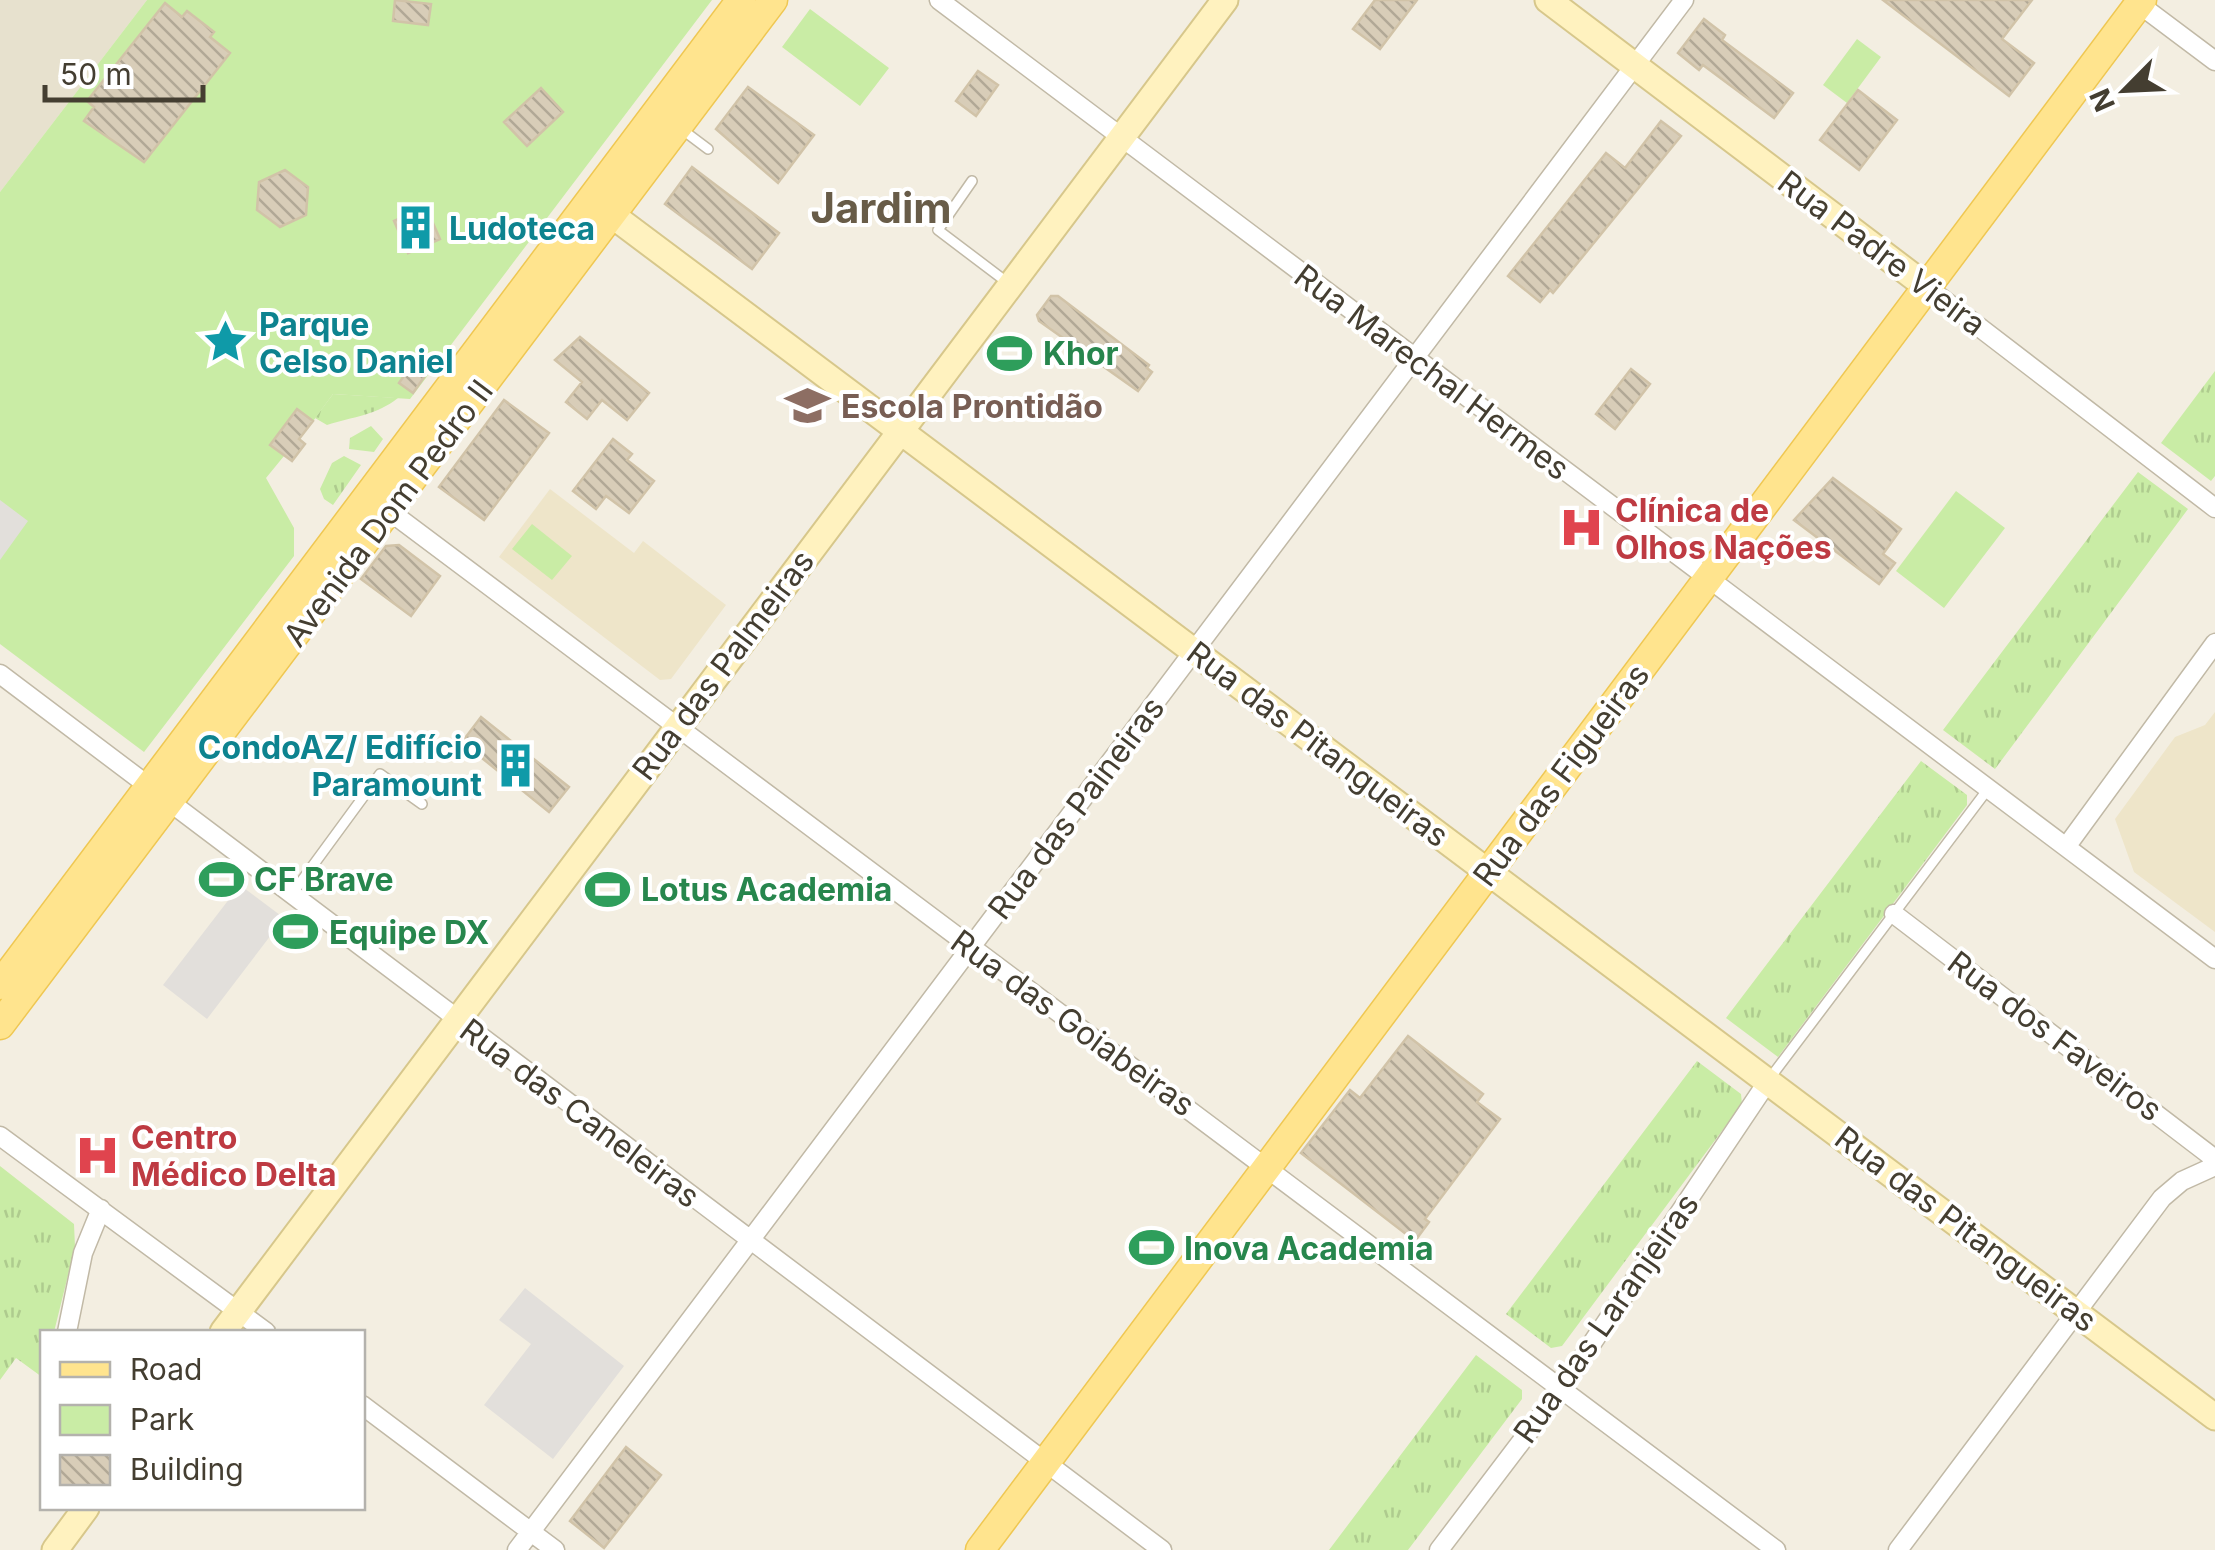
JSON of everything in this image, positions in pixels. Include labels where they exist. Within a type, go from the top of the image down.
[{"type":"main road","name":"Avenida Dom Pedro II","points":[[380,504],[741,0]]},
{"type":"main road","name":"Avenida Dom Pedro II","points":[[0,1024],[161,793],[380,504],[612,214],[773,0]]},
{"type":"main road","name":"Rua das Figueiras","points":[[980,1550],[2140,2]]},
{"type":"main road","name":"Avenida Dom Pedro II","points":[[0,984],[161,793]]},
{"type":"street","name":"Rua Marechal Hermes","points":[[938,0],[2215,959]]},
{"type":"street","name":"Rua das Palmeiras","points":[[230,1322],[1225,0]]},
{"type":"street","name":"Rua Padre Vieira","points":[[1548,0],[2215,508]]},
{"type":"street","name":"Rua das Paineiras","points":[[517,1550],[1684,0]]},
{"type":"street","points":[[2140,2],[2215,61]]},
{"type":"street","name":"Rua das Pitangueiras","points":[[612,214],[2215,1417]]},
{"type":"street","name":"Rua das Goiabeiras","points":[[380,504],[1776,1550]]},
{"type":"street","points":[[2066,847],[2215,643]]},
{"type":"street","name":"Rua das Caneleiras","points":[[0,674],[1162,1550]]},
{"type":"street","name":"Rua dos Faveiros","points":[[1894,914],[2215,1162]]},
{"type":"street","name":"Rua das Laranjeiras","points":[[1439,1550],[1562,1388],[1768,1082]]},
{"type":"street","points":[[0,1136],[101,1209],[230,1322],[259,1330]]},
{"type":"street","points":[[1898,1550],[2162,1198],[2215,1162]]},
{"type":"street","points":[[67,1330],[83,1253],[101,1209]]},
{"type":"street","points":[[365,1407],[555,1550]]},
{"type":"street","points":[[55,1550],[83,1510]]},
{"type":"lane","points":[[678,127],[708,149]]},
{"type":"lane","points":[[972,181],[938,230],[1010,284]]},
{"type":"lane","points":[[292,894],[380,774],[422,804]]},
{"type":"lane","points":[[1768,1082],[1988,789]]},
{"type":"shaded area","points":[[0,0],[147,0],[0,192]]},
{"type":"shaded area","points":[[550,489],[634,553],[643,541],[726,605],[671,679],[660,680],[499,557]]},
{"type":"shaded area","points":[[0,500],[28,521],[0,560]]},
{"type":"shaded area","points":[[2215,712],[2215,932],[2134,872],[2115,819],[2175,737],[2205,725]]},
{"type":"shaded area","points":[[240,885],[284,918],[207,1019],[163,985]]},
{"type":"shaded area","points":[[525,1288],[624,1366],[553,1459],[484,1405],[531,1344],[499,1320]]},
{"type":"green space","name":"Parque Celso Daniel","points":[[147,0],[712,0],[410,399],[333,394],[300,439],[305,444],[292,461],[284,456],[266,478],[294,528],[294,556],[144,752],[0,644],[0,192]]},
{"type":"green space","points":[[810,9],[889,68],[860,106],[782,47]]},
{"type":"green space","points":[[1857,39],[1881,57],[1847,103],[1823,85]]},
{"type":"green space","points":[[2215,371],[2215,476],[2211,481],[2161,443]]},
{"type":"green space","points":[[333,394],[398,398],[373,412],[327,425],[315,418]]},
{"type":"green space","points":[[371,426],[383,439],[374,452],[349,449],[350,438]]},
{"type":"green space","points":[[344,456],[361,465],[333,505],[324,499],[320,489],[332,463]]},
{"type":"green space","points":[[2138,472],[2188,509],[1995,769],[1943,730]]},
{"type":"green space","points":[[1956,491],[2005,528],[1944,608],[1896,571]]},
{"type":"green space","points":[[532,524],[572,556],[552,580],[512,549]]},
{"type":"green space","points":[[1921,761],[1967,795],[1967,805],[1778,1057],[1726,1018]]},
{"type":"green space","points":[[1697,1061],[1741,1094],[1742,1104],[1562,1346],[1551,1348],[1506,1314]]},
{"type":"green space","points":[[0,1166],[74,1224],[75,1247],[54,1330],[40,1330],[40,1376],[16,1358],[0,1380]]},
{"type":"green space","points":[[1476,1355],[1522,1390],[1522,1399],[1408,1550],[1329,1550]]},
{"type":"building","points":[[395,0],[431,4],[428,25],[393,21]]},
{"type":"building","points":[[1375,0],[1417,0],[1380,49],[1353,29]]},
{"type":"building","points":[[1883,0],[2032,0],[2002,39],[2034,63],[2009,96]]},
{"type":"building","points":[[165,3],[182,17],[187,11],[214,32],[210,37],[230,53],[144,162],[84,121],[94,107],[87,101]]},
{"type":"building","points":[[1704,19],[1725,35],[1722,40],[1793,93],[1774,118],[1703,65],[1699,70],[1678,53]]},
{"type":"building","points":[[978,71],[998,85],[976,116],[956,101]]},
{"type":"building","points":[[748,87],[814,135],[778,183],[716,129]]},
{"type":"building","points":[[541,88],[563,112],[527,146],[504,122]]},
{"type":"building","points":[[1858,90],[1897,120],[1859,170],[1820,140]]},
{"type":"building","points":[[1661,121],[1681,136],[1553,293],[1550,290],[1540,302],[1508,276],[1606,153],[1625,168]]},
{"type":"building","points":[[692,167],[779,233],[752,269],[665,204]]},
{"type":"building","points":[[285,170],[308,187],[306,215],[280,227],[257,210],[259,182]]},
{"type":"building","name":"Ludoteca","points":[[426,207],[440,239],[408,253],[394,221]]},
{"type":"building","points":[[1051,296],[1058,296],[1149,365],[1147,368],[1152,372],[1138,391],[1039,321],[1037,315]]},
{"type":"building","points":[[580,337],[649,393],[627,420],[602,400],[587,419],[566,402],[582,382],[555,360]]},
{"type":"building","points":[[413,363],[427,373],[413,393],[399,383]]},
{"type":"building","points":[[1631,369],[1650,384],[1615,429],[1596,414]]},
{"type":"building","points":[[504,400],[549,433],[484,520],[439,487]]},
{"type":"building","points":[[297,409],[313,421],[299,439],[305,444],[292,461],[270,445]]},
{"type":"building","points":[[613,439],[632,454],[627,460],[654,481],[629,513],[606,496],[596,509],[573,491]]},
{"type":"building","points":[[1833,478],[1901,529],[1883,554],[1895,563],[1879,584],[1794,520]]},
{"type":"building","points":[[399,545],[440,576],[411,616],[361,579],[386,546]]},
{"type":"building","name":"CondoAZ/ Edifício Paramount","points":[[481,717],[569,787],[549,812],[462,742]]},
{"type":"building","points":[[1408,1036],[1483,1094],[1477,1102],[1500,1119],[1425,1219],[1429,1222],[1415,1241],[1301,1153],[1350,1090],[1360,1098]]},
{"type":"building","points":[[626,1447],[661,1475],[604,1548],[570,1521]]},
{"type":"place","name":"Ludoteca","points":[[416,228]]},
{"type":"place","name":"Parque Celso Daniel","points":[[226,342]]},
{"type":"place","name":"Khor","points":[[1010,353]]},
{"type":"place","name":"Escola Prontidão","points":[[808,406]]},
{"type":"place","name":"Clínica de Olhos Nações","points":[[1582,528]]},
{"type":"place","name":"CondoAZ/ Edifício Paramount","points":[[515,765]]},
{"type":"place","name":"CF Brave","points":[[221,879]]},
{"type":"place","name":"Lotus Academia","points":[[608,889]]},
{"type":"place","name":"Equipe DX","points":[[296,932]]},
{"type":"place","name":"Centro Médico Delta","points":[[98,1155]]},
{"type":"place","name":"Inova Academia","points":[[1151,1248]]},
{"type":"district","name":"Jardim","points":[[881,207]]}]
